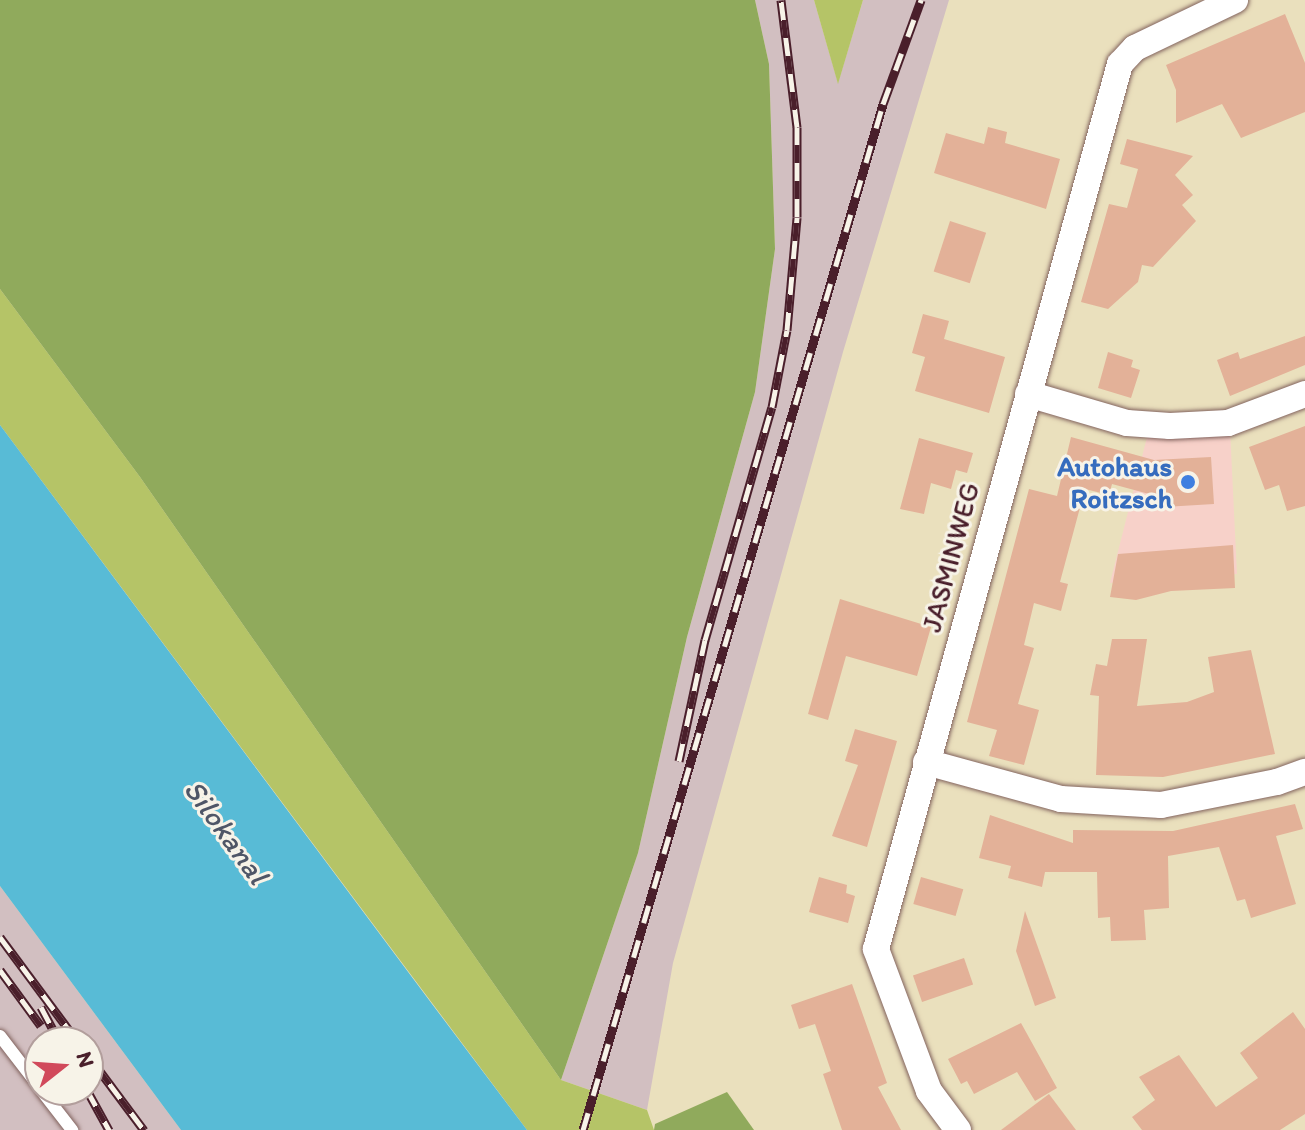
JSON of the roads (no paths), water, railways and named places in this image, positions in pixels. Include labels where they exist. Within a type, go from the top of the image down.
[{"type":"street","name":"JASMINWEG","points":[[958,1130],[929,1091],[876,949],[1120,64],[1180,11],[1235,0]]},
{"type":"street","points":[[1028,394],[1127,423],[1182,426],[1228,423],[1305,394]]},
{"type":"street","points":[[926,762],[1061,799],[1161,805],[1277,782],[1305,772]]},
{"type":"lane","points":[[0,1036],[24,1067]]},
{"type":"lane","points":[[54,1106],[72,1130]]},
{"type":"water","name":"Silokanal","points":[[0,425],[527,1130],[181,1130],[0,886]]},
{"type":"railway","points":[[679,761],[705,640],[772,407],[787,330],[797,217],[797,127],[781,0]]},
{"type":"railway","points":[[583,1130],[883,104],[921,0]]},
{"type":"railway","points":[[0,937],[66,1026]]},
{"type":"railway","points":[[0,970],[41,1026]]},
{"type":"railway","points":[[41,1007],[51,1026]]},
{"type":"railway","points":[[104,1076],[144,1130]]},
{"type":"railway","points":[[96,1106],[109,1130]]},
{"type":"place","name":"Autohaus Roitzsch","points":[[1188,482]]}]
